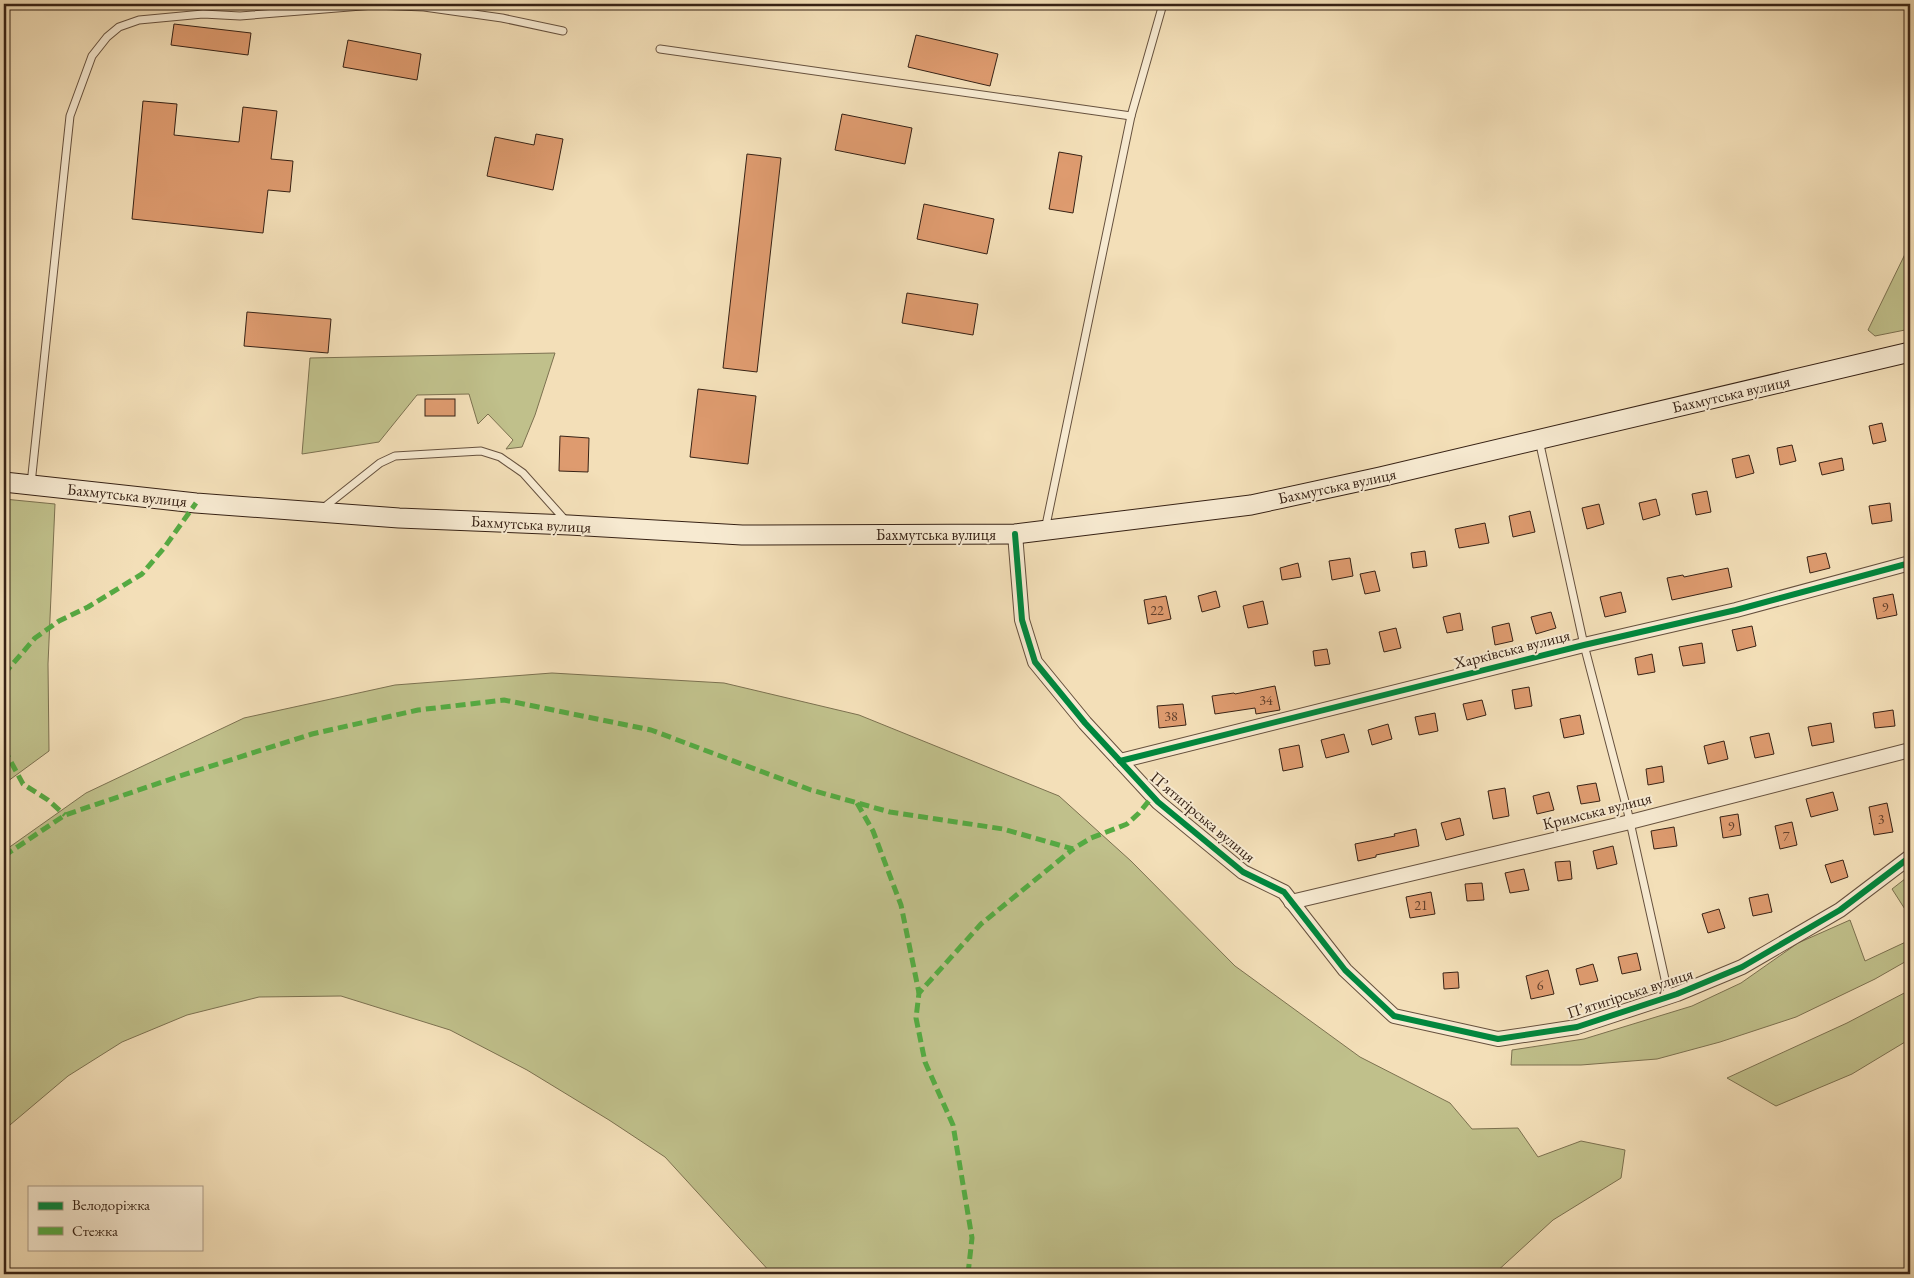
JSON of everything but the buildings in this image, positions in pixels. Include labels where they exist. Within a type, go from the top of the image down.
[{"type":"main road","name":"Бахмутська вулиця","points":[[4,482],[196,503],[399,518],[570,525],[742,536],[1015,534],[1251,504],[1380,477],[1910,352]]},
{"type":"street","name":"П’ятигірська вулиця","points":[[1015,534],[1022,620],[1035,662],[1085,724],[1158,802],[1243,872],[1284,892],[1345,970],[1394,1016],[1498,1039],[1577,1027],[1669,996],[1742,966],[1840,910],[1910,858]]},
{"type":"street","name":"Харківська вулиця","points":[[1120,761],[1584,645],[1736,610],[1910,563]]},
{"type":"street","name":"Кримська вулиця","points":[[1291,902],[1630,822],[1910,750]]},
{"type":"lane","points":[[1044,531],[1131,116],[1163,4]]},
{"type":"lane","points":[[30,484],[70,116],[92,56],[107,37],[120,27],[139,20],[202,14],[240,16],[374,5],[424,7],[502,18],[563,31]]},
{"type":"lane","points":[[660,49],[1131,116]]},
{"type":"lane","points":[[1539,440],[1584,645],[1630,822],[1669,996]]},
{"type":"lane","points":[[318,512],[380,463],[395,456],[482,451],[500,457],[523,473],[570,525]]},
{"type":"green space","points":[[1910,247],[1910,329],[1875,336],[1868,330]]},
{"type":"green space","points":[[555,353],[535,415],[522,447],[506,449],[513,440],[488,414],[478,424],[469,394],[417,395],[379,442],[302,454],[310,358]]},
{"type":"green space","points":[[4,499],[55,504],[48,664],[49,751],[4,784]]},
{"type":"green space","points":[[552,673],[724,683],[859,715],[1059,796],[1131,861],[1235,966],[1360,1057],[1450,1103],[1472,1129],[1518,1128],[1538,1157],[1581,1141],[1625,1150],[1621,1178],[1553,1220],[1494,1274],[772,1274],[665,1157],[609,1120],[527,1070],[450,1030],[341,996],[259,997],[187,1015],[122,1042],[68,1076],[4,1130],[4,851],[86,793],[244,718],[395,685]]},
{"type":"green space","points":[[1910,875],[1910,917],[1892,889]]},
{"type":"green space","points":[[1850,920],[1865,961],[1910,940],[1910,959],[1875,979],[1796,1017],[1720,1042],[1657,1059],[1581,1065],[1511,1065],[1512,1050],[1584,1039],[1692,1006],[1741,983],[1798,943]]},
{"type":"green space","points":[[1910,990],[1910,1039],[1852,1074],[1776,1106],[1727,1078],[1847,1023]]},
{"type":"marked path","points":[[4,674],[35,638],[59,621],[88,607],[142,574],[164,548],[196,503]]},
{"type":"marked path","points":[[4,856],[65,815],[312,734],[418,710],[504,700],[651,730],[811,790],[890,812],[1003,829],[1073,849],[1091,838],[1127,824],[1153,796]]},
{"type":"marked path","points":[[4,749],[23,784],[48,800],[65,815]]},
{"type":"marked path","points":[[857,803],[873,831],[901,905],[919,993]]},
{"type":"marked path","points":[[968,1274],[972,1238],[953,1125],[925,1062],[916,1018],[919,993],[981,924],[1073,849]]},
{"type":"cycle path","points":[[1015,534],[1022,620],[1035,662],[1085,723],[1158,802],[1243,872],[1284,892],[1345,970],[1394,1016],[1498,1039],[1577,1027],[1677,994],[1742,967],[1840,910],[1910,857]]},
{"type":"cycle path","points":[[1120,761],[1584,645],[1736,610],[1910,563]]}]
